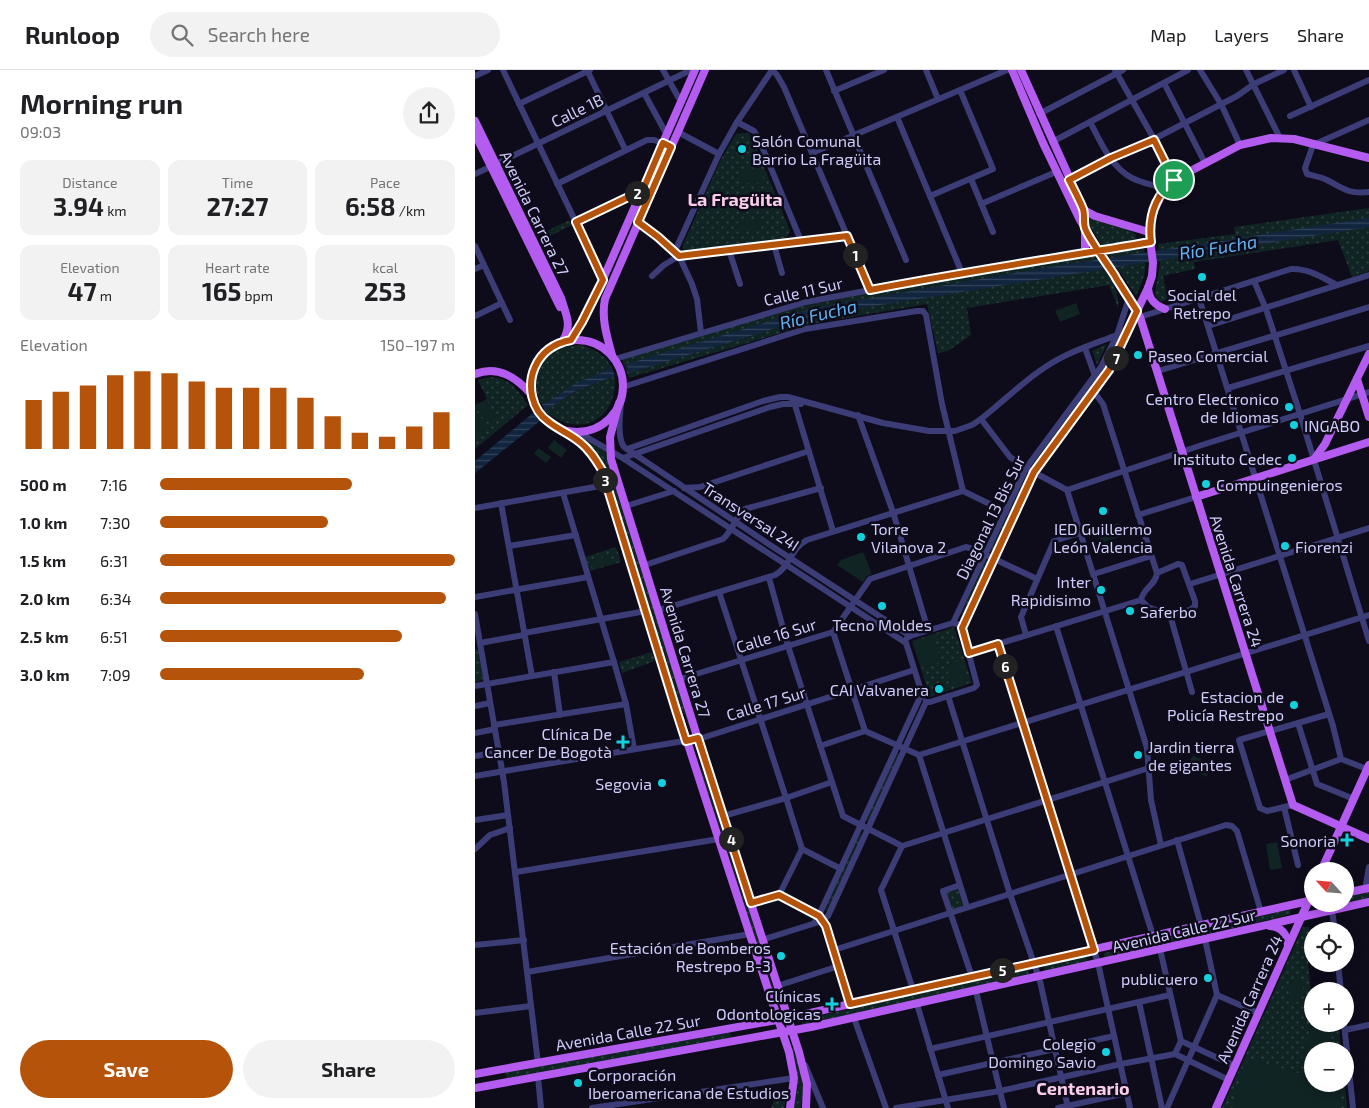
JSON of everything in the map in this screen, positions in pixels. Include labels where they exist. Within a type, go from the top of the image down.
[{"type":"main road","points":[[566,341],[582,322],[603,280],[695,70]]},
{"type":"main road","points":[[614,357],[594,342],[583,340],[566,341],[549,348],[537,362],[531,383],[531,394],[540,414],[549,423],[561,429],[578,432],[588,430],[607,420],[614,413],[619,403],[622,390],[622,376],[614,357],[604,321],[604,304],[610,286],[705,70]]},
{"type":"main road","name":"Avenida Carrera 24","points":[[1012,70],[1056,172],[1085,229],[1139,314],[1293,805]]},
{"type":"main road","points":[[1021,70],[1039,114],[1084,210],[1085,253]]},
{"type":"main road","name":"Avenida Carrera 27","points":[[475,121],[493,166],[556,300],[567,319],[569,329],[566,341]]},
{"type":"main road","name":"Avenida Carrera 27","points":[[475,134],[493,166]]},
{"type":"main road","points":[[1139,314],[1152,276],[1153,263],[1149,232],[1153,209],[1165,189],[1174,180],[1240,145],[1262,139],[1280,138],[1369,158]]},
{"type":"main road","points":[[1084,210],[1095,216],[1149,232]]},
{"type":"main road","points":[[1149,288],[1154,303],[1165,309]]},
{"type":"main road","points":[[1313,460],[1325,444],[1369,354]]},
{"type":"main road","points":[[475,374],[489,371],[506,374],[520,382],[531,394]]},
{"type":"main road","points":[[1357,379],[1366,393],[1369,417]]},
{"type":"main road","name":"Avenida Carrera 27","points":[[619,403],[612,427],[610,450],[698,738],[799,1052],[807,1084],[806,1108]]},
{"type":"main road","name":"Avenida Carrera 27","points":[[561,429],[581,442],[592,454],[602,470],[686,741],[791,1061],[794,1078],[790,1108]]},
{"type":"main road","points":[[1196,497],[1369,442]]},
{"type":"main road","points":[[1325,862],[1368,767]]},
{"type":"main road","points":[[1293,805],[1369,839]]},
{"type":"main road","points":[[1354,890],[1368,886]]},
{"type":"main road","name":"Avenida Calle 22 Sur","points":[[475,1074],[788,1018],[1304,902]]},
{"type":"main road","name":"Avenida Calle 22 Sur","points":[[1354,906],[1369,902]]},
{"type":"main road","name":"Avenida Carrera 24","points":[[1216,1108],[1304,911]]},
{"type":"main road","name":"Avenida Calle 22 Sur","points":[[475,1088],[792,1031],[1327,912]]},
{"type":"main road","points":[[1267,925],[1282,930],[1287,936],[1288,946]]},
{"type":"main road","points":[[759,963],[769,960]]},
{"type":"street","points":[[475,76],[488,70]]},
{"type":"street","points":[[503,70],[603,280]]},
{"type":"street","points":[[663,70],[681,102]]},
{"type":"street","name":"Calle 1B","points":[[475,174],[691,70]]},
{"type":"street","points":[[652,276],[677,253],[719,154],[737,122],[772,70],[784,87],[870,290]]},
{"type":"street","points":[[825,70],[906,260]]},
{"type":"street","points":[[926,70],[938,99]]},
{"type":"street","points":[[812,153],[1007,70]]},
{"type":"street","points":[[1052,142],[1188,70]]},
{"type":"street","points":[[1200,70],[1221,104],[1240,145]]},
{"type":"street","points":[[1246,70],[1280,138]]},
{"type":"street","points":[[1069,180],[1111,158],[1154,140],[1254,84],[1284,70]]},
{"type":"street","points":[[1294,70],[1311,106]]},
{"type":"street","points":[[519,104],[588,71],[625,149]]},
{"type":"street","points":[[834,91],[879,71]]},
{"type":"street","points":[[1039,114],[1118,71],[1174,180]]},
{"type":"street","points":[[1290,116],[1369,80]]},
{"type":"street","points":[[1164,83],[1205,163]]},
{"type":"street","points":[[930,196],[993,169],[960,90]]},
{"type":"street","points":[[644,93],[667,135]]},
{"type":"street","points":[[897,117],[962,273]]},
{"type":"street","points":[[1369,120],[1313,144],[1305,168],[1306,172],[1327,180],[1347,192],[1356,194],[1369,192]]},
{"type":"street","points":[[737,122],[751,129],[756,134],[801,242]]},
{"type":"street","points":[[1090,122],[1118,168],[1130,177],[1165,189]]},
{"type":"street","points":[[678,132],[719,154]]},
{"type":"street","points":[[557,184],[625,149],[647,140],[654,140],[671,147]]},
{"type":"street","points":[[981,204],[1056,172]]},
{"type":"street","points":[[971,179],[993,232]]},
{"type":"street","points":[[576,222],[643,190]]},
{"type":"street","points":[[638,222],[677,253],[692,284],[697,300],[701,333]]},
{"type":"street","points":[[677,253],[729,250],[847,236]]},
{"type":"street","points":[[774,244],[782,273]]},
{"type":"street","points":[[475,246],[511,320]]},
{"type":"street","name":"Calle 11 Sur","points":[[614,357],[806,302],[962,273],[1085,253],[1100,253],[1151,246]]},
{"type":"street","points":[[729,250],[741,284]]},
{"type":"street","points":[[475,269],[484,265]]},
{"type":"street","points":[[1139,314],[1165,309],[1295,269],[1310,272],[1337,285]]},
{"type":"street","points":[[1208,326],[1369,275]]},
{"type":"street","points":[[1253,281],[1265,309],[1300,414],[1369,641]]},
{"type":"street","name":"Diagonal 13 Bis Sur","points":[[953,623],[1026,468],[1095,376],[1117,335],[1129,298]]},
{"type":"street","points":[[1199,298],[1329,714],[1341,760]]},
{"type":"street","points":[[475,316],[503,303]]},
{"type":"street","points":[[1158,371],[1369,307]]},
{"type":"street","points":[[1006,512],[963,491],[949,432],[943,404],[926,315],[923,311],[805,329],[622,390],[620,435],[622,445],[627,449],[768,400],[785,397],[793,401],[898,426],[949,432],[972,425],[981,420],[1041,370],[1058,360],[1117,335]]},
{"type":"street","name":"Diagonal 13 Bis Sur","points":[[962,628],[1034,472],[1094,392],[1139,314]]},
{"type":"street","points":[[1228,388],[1369,346]]},
{"type":"street","points":[[1085,348],[1095,376]]},
{"type":"street","points":[[1094,392],[1103,404],[1157,573],[1155,580],[1143,593],[1141,600]]},
{"type":"street","points":[[1067,490],[1366,393]]},
{"type":"street","points":[[793,401],[833,531]]},
{"type":"street","points":[[623,458],[770,407],[793,401]]},
{"type":"street","points":[[858,416],[893,512],[928,630]]},
{"type":"street","points":[[981,420],[1006,452],[1026,468],[1067,490],[1147,748],[1151,800],[1161,845]]},
{"type":"street","points":[[1058,426],[1065,431]]},
{"type":"street","name":"Transversal 24I","points":[[578,432],[623,458],[905,644]]},
{"type":"street","name":"Transversal 24I","points":[[627,449],[683,488],[909,636]]},
{"type":"street","points":[[626,506],[683,488],[700,487],[809,451]]},
{"type":"street","points":[[475,508],[606,485]]},
{"type":"street","points":[[697,497],[700,487]]},
{"type":"street","points":[[645,565],[723,539],[732,529],[743,510],[821,488]]},
{"type":"street","points":[[659,610],[769,578],[779,573],[802,542],[963,491]]},
{"type":"street","points":[[563,492],[626,704],[634,749]]},
{"type":"street","points":[[1138,515],[1196,497]]},
{"type":"street","points":[[501,503],[532,676]]},
{"type":"street","points":[[1190,584],[1369,528]]},
{"type":"street","points":[[1026,635],[1021,616],[1054,541],[1080,533]]},
{"type":"street","points":[[509,546],[576,535]]},
{"type":"street","name":"Calle 16 Sur","points":[[680,679],[833,632],[870,579],[968,547],[985,555]]},
{"type":"street","points":[[985,555],[1037,579]]},
{"type":"street","points":[[1094,574],[1151,556]]},
{"type":"street","points":[[1141,600],[1148,607],[1170,615],[1190,610],[1195,606],[1190,584],[1182,565],[1178,564],[1157,573]]},
{"type":"street","points":[[475,597],[589,577]]},
{"type":"street","points":[[769,578],[788,646],[843,816],[868,830],[902,846],[1149,768]]},
{"type":"street","points":[[719,592],[787,798],[801,849],[779,895]]},
{"type":"street","points":[[969,653],[1141,600]]},
{"type":"street","points":[[480,644],[646,611]]},
{"type":"street","points":[[475,614],[510,828],[538,1063]]},
{"type":"street","points":[[1170,615],[1193,692]]},
{"type":"street","points":[[821,746],[865,731],[919,755],[1369,615]]},
{"type":"street","points":[[850,1004],[822,918],[841,869],[861,826],[926,702],[974,688],[977,685],[962,628],[957,624],[953,623],[909,636],[905,644],[926,702]]},
{"type":"street","points":[[1056,626],[1153,936]]},
{"type":"street","points":[[833,632],[865,731]]},
{"type":"street","points":[[998,644],[1098,963],[1130,1108]]},
{"type":"street","points":[[475,686],[614,662]]},
{"type":"street","name":"Calle 17 Sur","points":[[475,776],[686,741],[915,670]]},
{"type":"street","points":[[554,672],[560,715]]},
{"type":"street","points":[[762,940],[813,924],[829,913],[868,830],[922,694]]},
{"type":"street","points":[[948,696],[1010,894],[1039,976],[1068,1107]]},
{"type":"street","points":[[475,706],[490,703]]},
{"type":"street","points":[[475,733],[495,727],[626,704]]},
{"type":"street","points":[[1293,805],[1263,811],[1258,805],[1239,740],[1329,714]]},
{"type":"street","points":[[1298,724],[1317,784],[1353,799]]},
{"type":"street","points":[[475,756],[499,752]]},
{"type":"street","points":[[919,755],[967,907]]},
{"type":"street","points":[[1285,780],[1341,760],[1368,767]]},
{"type":"street","points":[[723,816],[787,798],[832,782]]},
{"type":"street","points":[[1284,807],[1298,865]]},
{"type":"street","points":[[475,820],[508,814]]},
{"type":"street","points":[[833,950],[1226,825],[1232,826],[1237,831],[1261,912]]},
{"type":"street","points":[[475,849],[490,835],[510,828]]},
{"type":"street","points":[[516,872],[719,839]]},
{"type":"street","points":[[1177,840],[1201,925]]},
{"type":"street","points":[[902,846],[881,890],[913,990]]},
{"type":"street","points":[[801,849],[841,869]]},
{"type":"street","points":[[1368,886],[1369,866]]},
{"type":"street","points":[[960,886],[943,891],[972,977]]},
{"type":"street","points":[[751,903],[779,895],[822,918]]},
{"type":"street","points":[[527,972],[750,934]]},
{"type":"street","points":[[1167,1108],[1217,995],[1205,939]]},
{"type":"street","points":[[475,945],[523,940]]},
{"type":"street","points":[[1160,949],[1181,1041],[1175,1054]]},
{"type":"street","points":[[777,986],[839,966]]},
{"type":"street","points":[[976,991],[1004,1108]]},
{"type":"street","points":[[931,1049],[1170,995]]},
{"type":"street","points":[[1217,995],[1258,1013]]},
{"type":"street","points":[[1139,1002],[1162,1108]]},
{"type":"street","points":[[917,1004],[948,1108]]},
{"type":"street","points":[[475,1013],[531,1006]]},
{"type":"street","points":[[854,1018],[885,1108]]},
{"type":"street","points":[[1354,1027],[1369,1026]]},
{"type":"street","points":[[1345,1032],[1353,1108]]},
{"type":"street","points":[[938,1075],[1114,1036]]},
{"type":"street","points":[[1181,1041],[1235,1066]]},
{"type":"street","points":[[799,1052],[823,1108]]},
{"type":"street","points":[[896,1108],[999,1091],[1151,1057],[1175,1054],[1229,1080]]},
{"type":"street","points":[[538,1077],[541,1108]]},
{"type":"street","points":[[592,1108],[794,1078]]},
{"type":"street","points":[[1058,1108],[1127,1093]]},
{"type":"green space","points":[[748,133],[752,137],[790,231],[786,239],[686,252],[683,245],[720,161],[736,134]]},
{"type":"green space","points":[[739,171],[763,171],[763,183],[739,183]]},
{"type":"green space","points":[[741,192],[763,192],[764,204],[741,205]]},
{"type":"green space","points":[[1369,208],[1369,271],[1352,277],[1338,240],[1194,262],[1195,269],[1163,276],[1168,299],[1161,302],[1157,300],[1155,293],[1160,264],[1158,244],[1235,234],[1234,227]]},
{"type":"green space","points":[[1082,214],[1130,231],[1136,235],[1135,241],[1103,247]]},
{"type":"green space","points":[[569,220],[572,225],[542,240],[539,235]]},
{"type":"green space","points":[[759,220],[760,229],[739,232],[737,223]]},
{"type":"green space","points":[[1143,247],[1145,272],[1136,296],[1107,253]]},
{"type":"green space","points":[[1095,256],[1115,287],[1118,308],[1109,285],[967,308],[971,335],[948,351],[938,353],[927,304],[811,324],[629,378],[622,359],[798,307],[941,279]]},
{"type":"green space","points":[[1076,303],[1080,314],[1060,322],[1055,311]]},
{"type":"green space","points":[[1123,327],[1125,328],[1112,360],[1065,426],[1062,424]]},
{"type":"green space","points":[[1107,344],[1097,365],[1092,351]]},
{"type":"green space","points":[[581,345],[599,353],[612,368],[559,394],[542,405],[538,398],[537,382],[538,374],[545,360],[558,350]]},
{"type":"green space","points":[[615,376],[614,391],[610,404],[603,414],[594,421],[583,424],[571,424],[558,420],[545,411],[577,390]]},
{"type":"green space","points":[[490,377],[508,382],[517,390],[528,405],[475,449],[475,405],[487,399],[478,380]]},
{"type":"green space","points":[[487,400],[495,418],[485,423],[476,405]]},
{"type":"green space","points":[[475,408],[486,429],[475,435]]},
{"type":"green space","points":[[1057,430],[1061,432],[1036,465],[1033,463]]},
{"type":"green space","points":[[586,438],[607,451],[611,472],[690,729],[685,715],[677,703],[607,472],[585,440]]},
{"type":"green space","points":[[554,440],[567,450],[561,458],[548,448]]},
{"type":"green space","points":[[538,448],[551,457],[546,463],[534,454]]},
{"type":"green space","points":[[1026,474],[1029,476],[993,553],[990,551]]},
{"type":"green space","points":[[1119,523],[1123,536],[1101,543],[1097,529]]},
{"type":"green space","points":[[616,547],[621,562],[590,571],[585,557]]},
{"type":"green space","points":[[863,552],[872,574],[867,576],[863,582],[837,565],[841,560]]},
{"type":"green space","points":[[610,555],[613,563],[593,569],[590,561]]},
{"type":"green space","points":[[986,560],[989,562],[964,616],[961,614]]},
{"type":"green space","points":[[954,627],[972,683],[930,697],[912,641]]},
{"type":"green space","points":[[933,636],[941,662],[921,668],[913,643]]},
{"type":"green space","points":[[475,649],[478,650],[483,680],[475,682]]},
{"type":"green space","points":[[652,652],[655,661],[622,673],[619,662]]},
{"type":"green space","points":[[961,661],[968,682],[952,686],[946,665]]},
{"type":"green space","points":[[897,753],[901,755],[870,822],[865,820]]},
{"type":"green space","points":[[1193,755],[1213,766],[1206,777],[1187,766]]},
{"type":"green space","points":[[699,766],[707,779],[764,957],[761,958],[741,893]]},
{"type":"green space","points":[[860,834],[863,835],[827,911],[824,910]]},
{"type":"green space","points":[[1277,842],[1282,868],[1270,870],[1266,844]]},
{"type":"green space","points":[[958,889],[963,906],[951,910],[946,892]]},
{"type":"green space","points":[[1369,891],[1369,898],[1354,902],[1354,895]]},
{"type":"green space","points":[[1290,909],[1291,914],[1104,958],[1104,953],[1134,947],[1144,942]]},
{"type":"green space","points":[[1304,927],[1304,972],[1309,972],[1310,982],[1304,982],[1304,1032],[1340,1032],[1340,1042],[1304,1042],[1304,1092],[1346,1092],[1347,1108],[1222,1108]]},
{"type":"green space","points":[[1086,955],[1088,962],[1045,972],[1044,965]]},
{"type":"green space","points":[[765,963],[782,1015],[779,1016],[762,965]]},
{"type":"green space","points":[[1028,969],[1029,975],[802,1025],[801,1020]]},
{"type":"green space","points":[[1291,980],[1304,982],[1300,1002],[1288,1000]]},
{"type":"green space","points":[[730,1032],[731,1038],[507,1079],[505,1072]]},
{"type":"green space","points":[[1309,1032],[1331,1032],[1328,1042],[1307,1042]]},
{"type":"green space","points":[[794,1048],[802,1077],[801,1108],[793,1108],[797,1081],[791,1049]]},
{"type":"green space","points":[[1251,1060],[1304,1075],[1304,1092],[1340,1092],[1337,1108],[1232,1108],[1244,1064]]},
{"type":"green space","points":[[777,1093],[787,1096],[784,1108],[771,1108]]},
{"type":"water","name":"Río Fucha","points":[[1369,218],[1369,227],[809,318],[629,373],[627,364],[826,306],[1044,268]]},
{"type":"water","points":[[612,368],[615,376],[577,390],[545,411],[542,405],[575,384]]},
{"type":"water","points":[[533,413],[540,421],[475,473],[475,461]]},
{"type":"place","name":"Salón Comunal Barrio La Fragüita","points":[[742,149]]},
{"type":"place","name":"Social del Retrepo","points":[[1202,277]]},
{"type":"place","name":"Paseo Comercial","points":[[1138,355]]},
{"type":"place","name":"Centro Electronico de Idiomas","points":[[1289,407]]},
{"type":"place","name":"INGABO","points":[[1294,425]]},
{"type":"place","name":"Instituto Cedec","points":[[1292,458]]},
{"type":"place","name":"Compuingenieros","points":[[1206,484]]},
{"type":"place","name":"IED Guillermo León Valencia","points":[[1103,511]]},
{"type":"place","name":"Torre Vilanova 2","points":[[861,537]]},
{"type":"place","name":"Fiorenzi","points":[[1285,546]]},
{"type":"place","name":"Inter Rapidisimo","points":[[1101,590]]},
{"type":"place","name":"Tecno Moldes","points":[[882,606]]},
{"type":"place","name":"Saferbo","points":[[1130,611]]},
{"type":"place","name":"CAI Valvanera","points":[[939,689]]},
{"type":"place","name":"Estacion de Policía Restrepo","points":[[1294,705]]},
{"type":"place","name":"Clínica De Cancer De Bogotà","points":[[623,742]]},
{"type":"place","name":"Jardin tierra de gigantes","points":[[1138,755]]},
{"type":"place","name":"Segovia","points":[[662,783]]},
{"type":"place","name":"Sonoria","points":[[1347,840]]},
{"type":"place","name":"Estación de Bomberos Restrepo B-3","points":[[781,956]]},
{"type":"place","name":"publicuero","points":[[1208,978]]},
{"type":"place","name":"Clínicas Odontologicas","points":[[832,1004]]},
{"type":"place","name":"Colegio Domingo Savio","points":[[1106,1052]]},
{"type":"place","name":"Corporación Iberoamericana de Estudios","points":[[578,1083]]},
{"type":"district","name":"La Fragüita","points":[[735,199]]},
{"type":"district","name":"Centenario","points":[[1083,1088]]},
{"type":"route","points":[[1174,180],[1154,140],[1111,158],[1069,180],[1084,210],[1085,229],[1096,246],[1099,251],[1102,256],[1137,311],[1109,370],[1034,472],[962,628],[969,653],[998,644],[1094,950],[850,1004],[824,920],[779,895],[751,903],[698,738],[686,741],[602,470],[592,454],[581,442],[549,423],[540,414],[531,394],[533,372],[537,362],[555,344],[571,340],[603,280],[576,222],[643,190],[663,143],[671,147],[638,222],[679,256],[847,236],[870,290],[962,273],[1099,251],[1151,242],[1149,226],[1153,209],[1158,198],[1174,180]]}]
